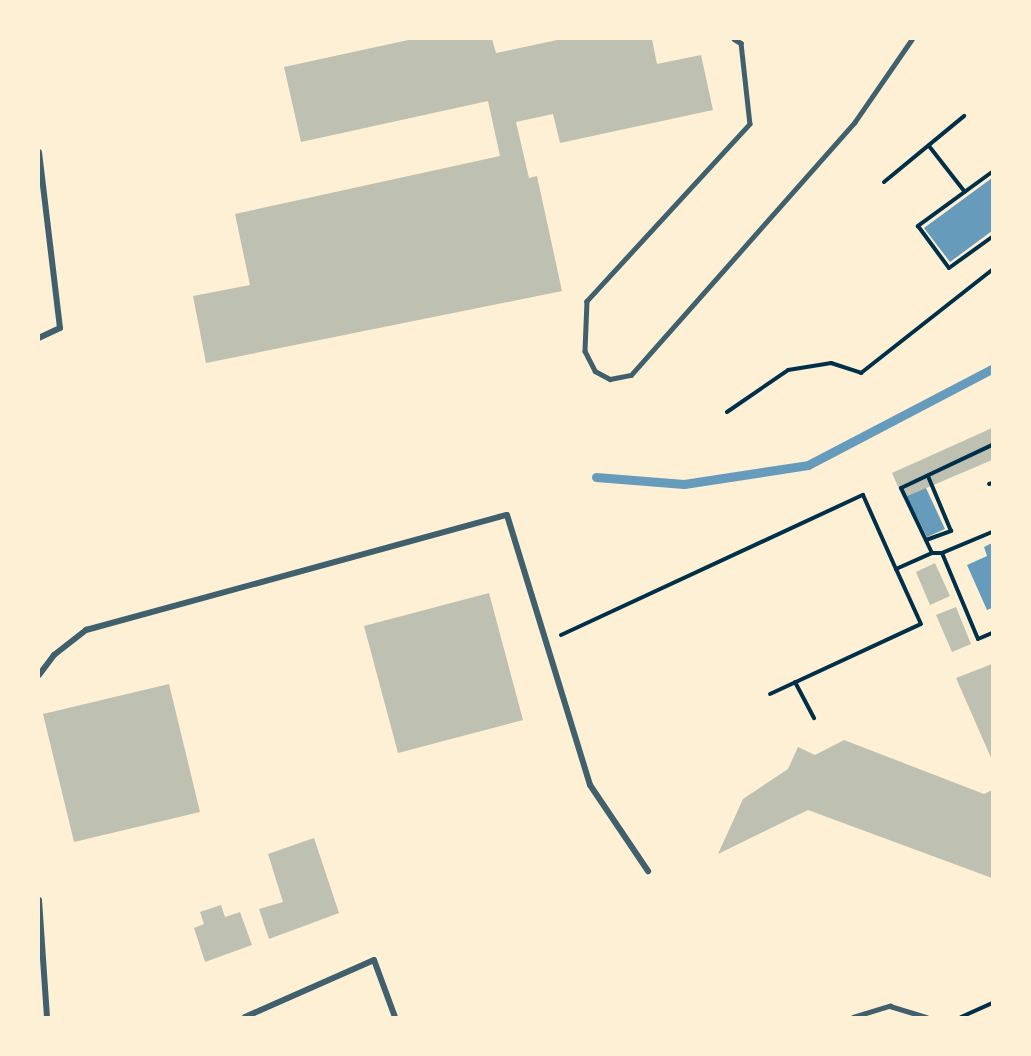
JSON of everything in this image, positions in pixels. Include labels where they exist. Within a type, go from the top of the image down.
[{"type":"street","points":[[39,152],[60,328],[39,338]]},
{"type":"street","points":[[39,675],[54,655],[86,630],[507,515],[590,785],[648,871]]},
{"type":"street","points":[[39,900],[47,1017]]},
{"type":"street","points":[[245,1017],[374,960],[395,1017]]},
{"type":"lane","points":[[734,39],[741,44],[750,124],[587,301],[585,351],[595,371],[610,379],[631,375],[639,366],[854,123],[912,39]]},
{"type":"lane","points":[[853,1017],[890,1006],[926,1017]]},
{"type":"path","points":[[884,182],[964,116]]},
{"type":"path","points":[[929,146],[965,192]]},
{"type":"path","points":[[992,172],[918,226],[949,268],[992,237]]},
{"type":"path","points":[[727,412],[788,370],[831,363],[861,373],[992,270]]},
{"type":"path","points":[[932,553],[901,488],[992,445]]},
{"type":"path","points":[[926,540],[951,531],[928,476]]},
{"type":"path","points":[[546,641],[863,495],[921,624],[770,693]]},
{"type":"path","points":[[896,569],[932,553],[942,554],[992,532]]},
{"type":"path","points":[[942,554],[978,639],[992,633]]},
{"type":"path","points":[[795,682],[814,718]]},
{"type":"path","points":[[961,1017],[992,1003]]},
{"type":"water","points":[[992,178],[992,231],[950,262],[924,228]]},
{"type":"water","points":[[925,486],[945,529],[927,537],[906,495]]},
{"type":"water","points":[[992,543],[992,608],[987,610],[967,565],[987,556],[984,547]]},
{"type":"building","points":[[413,39],[492,39],[496,53],[562,39],[652,39],[657,64],[701,55],[713,110],[560,143],[553,114],[516,122],[529,178],[537,176],[562,291],[206,363],[193,296],[250,285],[235,214],[500,156],[488,101],[301,142],[284,67]]},
{"type":"building","points":[[992,428],[992,460],[903,498],[892,473]]},
{"type":"building","points":[[935,563],[950,596],[930,605],[916,572]]},
{"type":"building","points":[[489,593],[523,720],[398,753],[364,626]]},
{"type":"building","points":[[956,607],[971,644],[952,652],[936,615]]},
{"type":"building","points":[[992,664],[992,760],[956,678]]},
{"type":"building","points":[[169,684],[200,812],[74,842],[43,714]]},
{"type":"building","points":[[844,740],[984,794],[992,790],[992,878],[808,810],[718,854],[743,799],[788,769],[798,747],[815,755]]},
{"type":"building","points":[[314,838],[339,913],[269,939],[259,909],[283,902],[268,854]]},
{"type":"building","points":[[221,905],[225,917],[240,912],[252,945],[205,962],[194,928],[204,924],[200,912]]},
{"type":"waterway","points":[[596,477],[684,484],[808,465],[992,369]]}]
